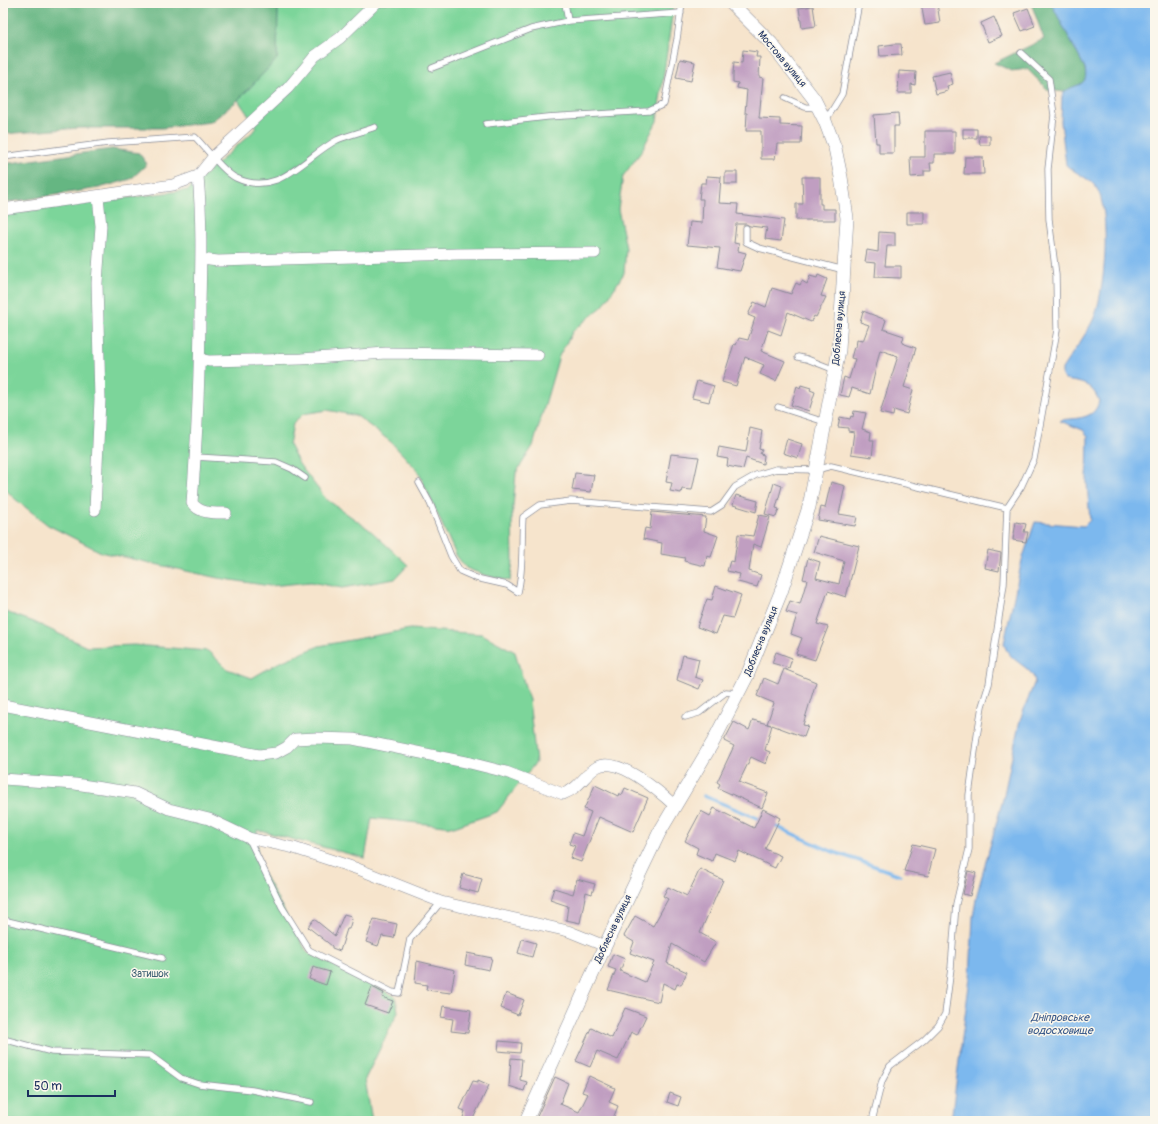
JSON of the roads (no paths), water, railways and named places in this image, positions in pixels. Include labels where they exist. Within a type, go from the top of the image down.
[{"type":"street","points":[[3,209],[98,197],[172,185],[198,176],[214,156],[288,88],[314,56],[340,38],[376,3]]},
{"type":"street","name":"Мостова вулиця","points":[[731,3],[771,43],[814,99],[825,121]]},
{"type":"street","name":"Доблесна вулиця","points":[[526,1121],[605,946],[659,833],[713,742],[738,693],[781,592],[809,507],[839,350],[847,218],[841,177],[825,121]]},
{"type":"street","points":[[198,176],[201,204],[200,358],[196,457],[192,503],[196,509],[206,512],[226,513]]},
{"type":"street","points":[[95,510],[100,399],[97,283],[101,226],[98,197]]},
{"type":"street","points":[[201,259],[218,261],[458,254],[596,253]]},
{"type":"street","points":[[200,358],[209,360],[301,359],[401,353],[538,355]]},
{"type":"street","points":[[3,705],[259,755],[276,753],[287,747],[295,739],[353,739],[477,764],[506,772],[563,794],[573,791],[597,767],[608,765],[623,768],[658,790],[675,806]]},
{"type":"street","points":[[3,779],[75,784],[135,793],[169,809],[209,819],[249,838],[294,848],[358,869],[441,902],[568,931],[605,946]]},
{"type":"lane","points":[[565,3],[568,21]]},
{"type":"lane","points":[[486,124],[547,117],[649,111],[664,104],[669,83],[682,3]]},
{"type":"lane","points":[[825,121],[842,94],[859,3]]},
{"type":"lane","points":[[432,68],[531,29],[568,21],[681,13]]},
{"type":"lane","points":[[872,1121],[882,1080],[890,1066],[924,1040],[938,1026],[945,1014],[951,968],[956,904],[969,849],[969,795],[976,736],[982,706],[989,684],[1004,584],[1007,508],[1022,487],[1034,459],[1058,330],[1056,275],[1049,219],[1048,169],[1054,115],[1049,79],[1021,53]]},
{"type":"lane","points":[[785,98],[805,107],[820,109]]},
{"type":"lane","points":[[3,157],[108,143],[195,137],[214,156],[224,169],[236,178],[252,182],[268,182],[281,179],[336,141],[374,128]]},
{"type":"lane","points":[[746,228],[746,242],[758,248],[823,266],[844,270]]},
{"type":"lane","points":[[798,357],[835,370]]},
{"type":"lane","points":[[778,407],[825,422]]},
{"type":"lane","points":[[196,457],[276,462],[292,469],[305,478]]},
{"type":"lane","points":[[419,483],[430,503],[451,556],[460,571],[476,578],[507,585],[518,592],[521,578],[521,537],[523,517],[540,505],[571,501],[710,512],[722,505],[735,487],[756,475],[776,469],[816,470],[831,466],[1007,508]]},
{"type":"lane","points":[[685,717],[699,713],[726,692],[738,693]]},
{"type":"lane","points":[[249,838],[282,907],[309,950],[392,992],[399,993],[410,939],[441,902]]},
{"type":"lane","points":[[3,920],[162,958]]},
{"type":"lane","points":[[3,1038],[52,1052],[150,1055],[181,1078],[200,1084],[252,1090],[311,1102]]},
{"type":"water","name":"Дніпровське водосховище","points":[[1051,3],[1155,3],[1155,1121],[951,1121],[970,978],[973,917],[977,894],[1003,799],[1020,720],[1035,681],[1033,675],[1010,655],[1006,650],[1004,643],[1022,560],[1035,522],[1084,526],[1090,520],[1087,483],[1088,436],[1083,430],[1060,420],[1089,415],[1097,407],[1099,401],[1090,387],[1081,383],[1065,380],[1062,376],[1062,369],[1082,340],[1097,310],[1105,254],[1104,214],[1101,198],[1096,187],[1090,181],[1066,165],[1061,122],[1062,96],[1065,91],[1082,83],[1085,80],[1086,75],[1085,68]]},
{"type":"waterway","points":[[704,796],[762,820]]},
{"type":"waterway","points":[[773,825],[831,851],[900,875]]},
{"type":"park label","name":"Затишок","points":[[150,974]]}]
